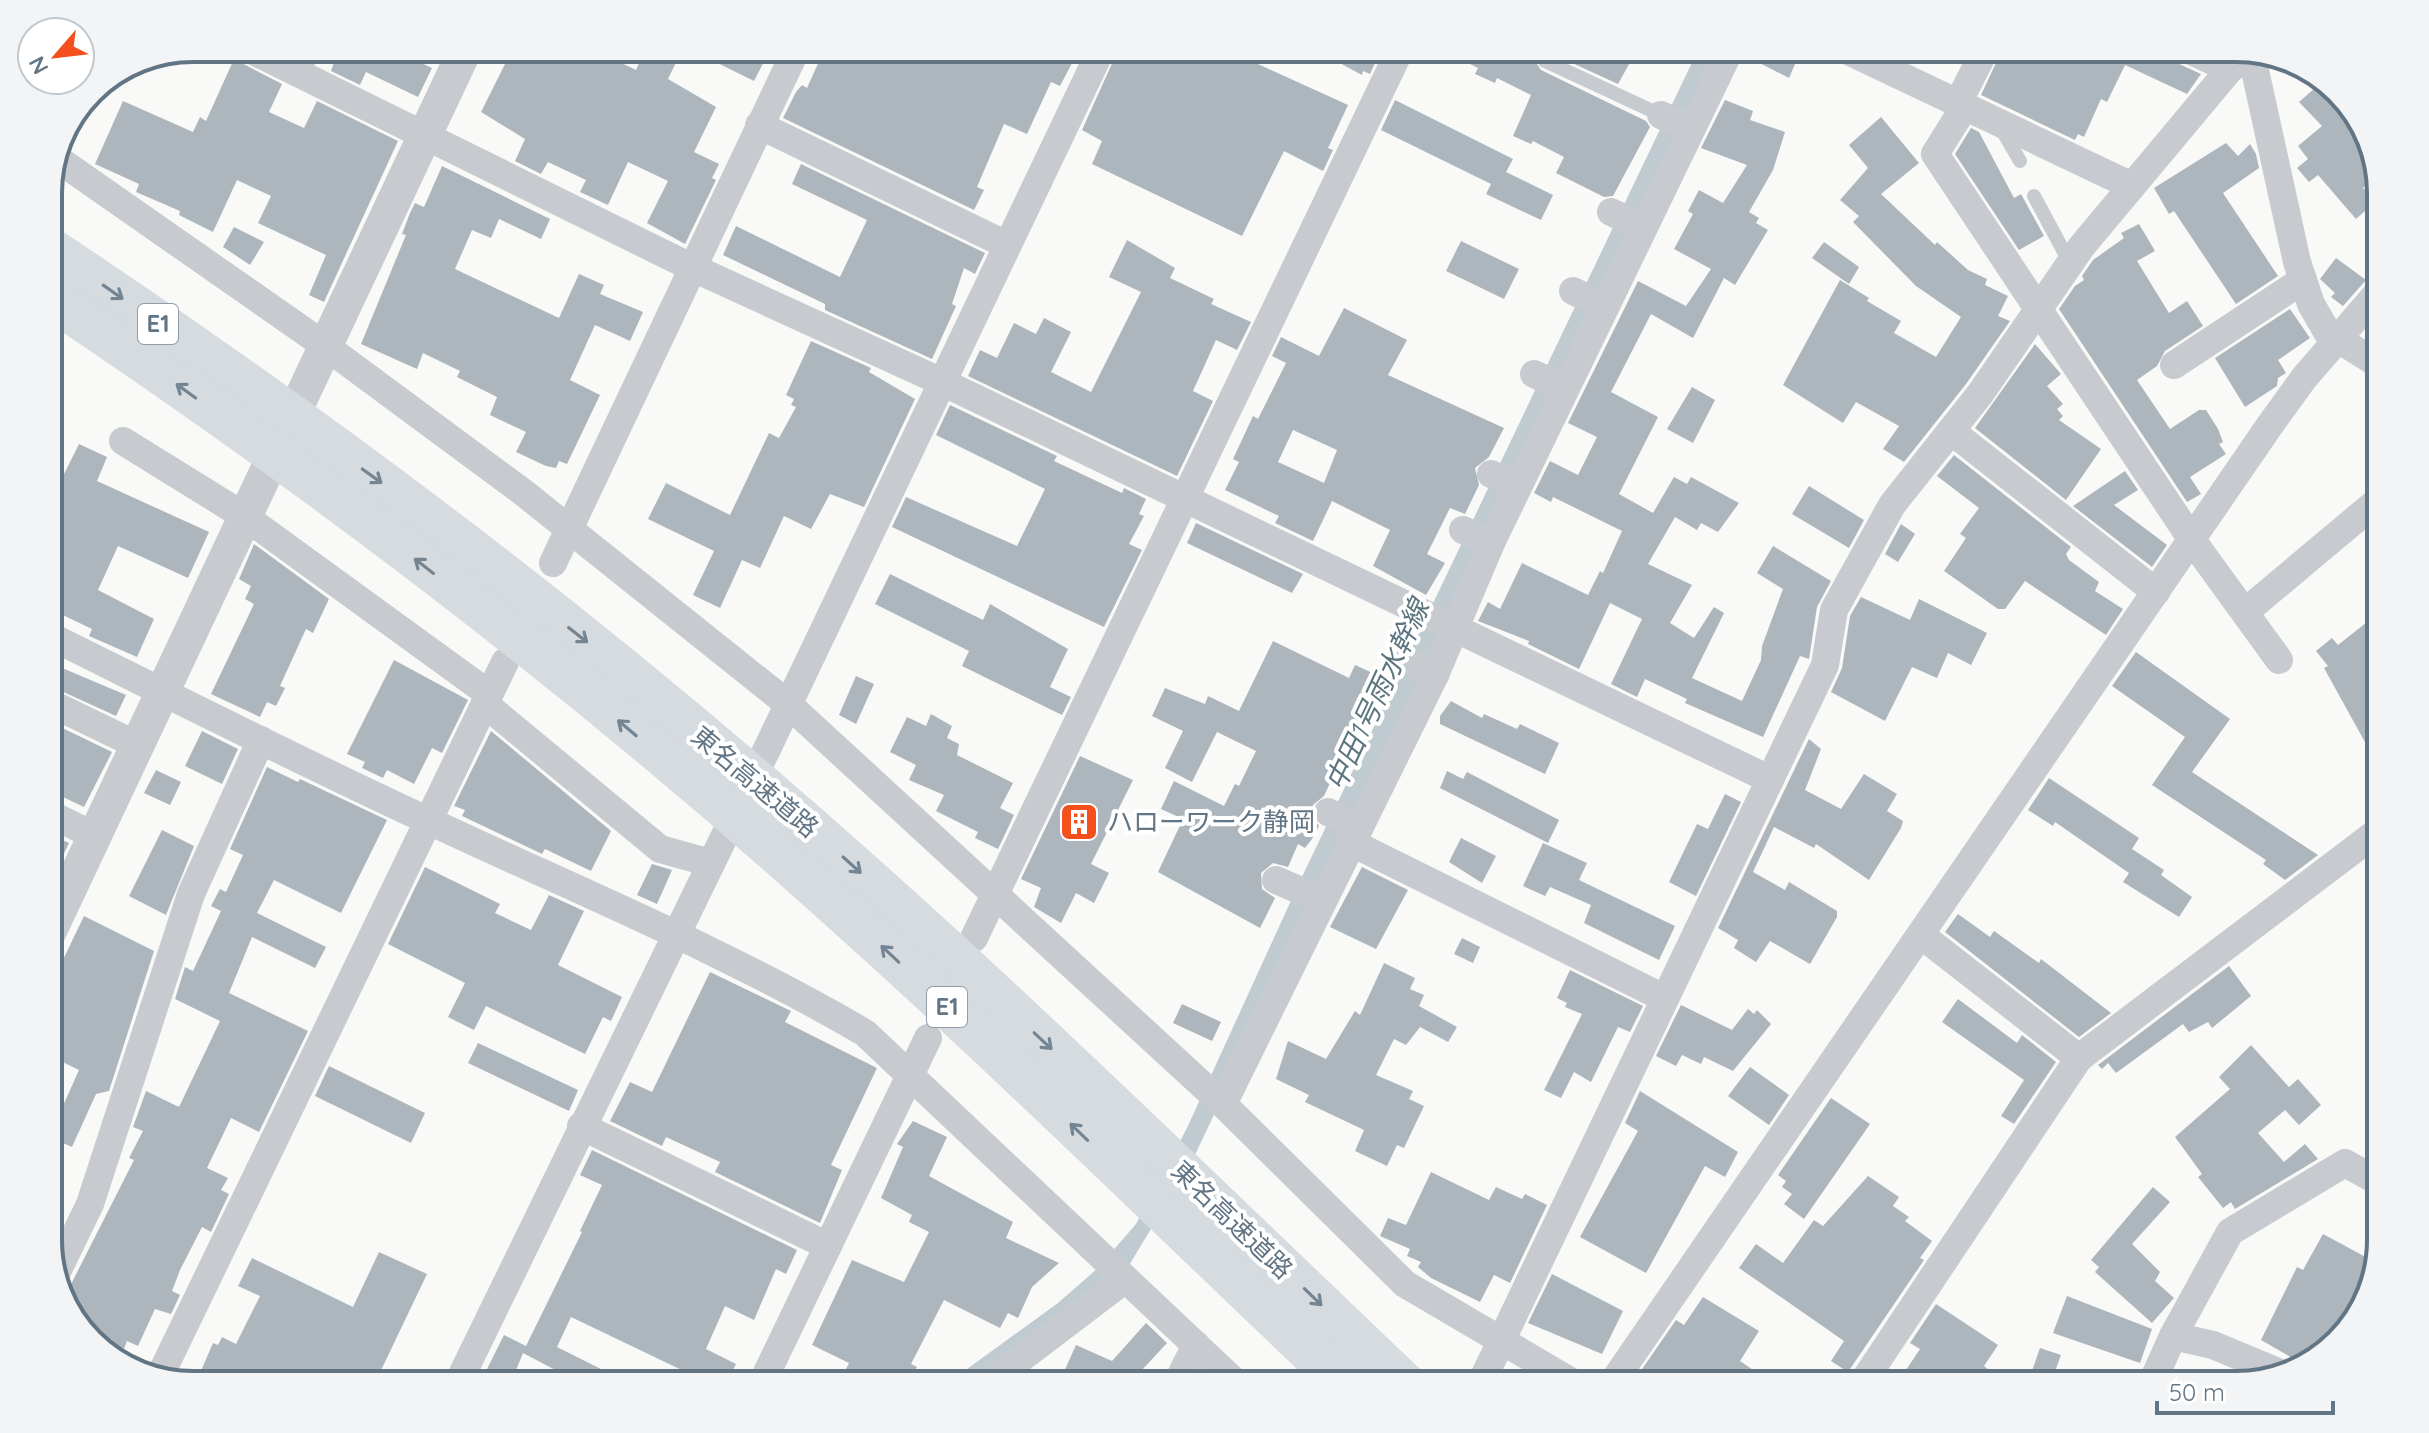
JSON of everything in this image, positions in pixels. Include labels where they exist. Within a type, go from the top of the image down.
[{"type":"highway","name":"東名高速道路","points":[[62,259],[258,419],[299,448],[449,533],[698,759],[763,814],[998,998],[1152,1144],[1202,1221],[1334,1371]]},
{"type":"highway","name":"東名高速道路","points":[[62,304],[258,419]]},
{"type":"highway","name":"東名高速道路","points":[[763,814],[855,922],[1135,1186],[1202,1221],[1388,1371]]},
{"type":"street","points":[[304,62],[424,136],[691,267],[942,382],[1769,779]]},
{"type":"street","points":[[62,906],[459,62]]},
{"type":"street","points":[[553,563],[790,62]]},
{"type":"street","points":[[464,1371],[1095,62]]},
{"type":"street","points":[[974,938],[1187,501],[1394,62]]},
{"type":"street","points":[[1216,1098],[1301,891],[1346,826],[1551,382],[1676,122],[1721,62]]},
{"type":"street","points":[[1872,62],[2132,186]]},
{"type":"street","points":[[1980,62],[1935,154],[2192,540],[2279,660]]},
{"type":"street","points":[[1487,1371],[1825,665],[1834,610],[1863,554],[1892,505],[1951,431],[2070,263],[2132,186],[2240,62]]},
{"type":"street","points":[[2245,63],[2311,304],[2336,342],[2367,359]]},
{"type":"street","points":[[759,125],[1007,245]]},
{"type":"street","points":[[65,164],[324,345],[568,528],[788,704],[994,897],[1216,1098],[1405,1284],[1553,1371]]},
{"type":"street","points":[[2174,365],[2303,280]]},
{"type":"street","points":[[1621,1371],[2304,378],[2367,305]]},
{"type":"street","points":[[1951,431],[2156,592]]},
{"type":"street","points":[[123,441],[244,516],[487,699],[660,849],[711,863]]},
{"type":"street","points":[[2245,612],[2367,510]]},
{"type":"street","points":[[62,642],[429,821],[677,934],[806,999],[865,1033],[908,1077],[1223,1371]]},
{"type":"street","points":[[164,1368],[505,662]]},
{"type":"street","points":[[62,709],[137,745]]},
{"type":"street","points":[[64,1258],[90,1204],[191,894],[261,740]]},
{"type":"street","points":[[62,820],[95,836]]},
{"type":"street","points":[[1346,826],[1664,998]]},
{"type":"street","points":[[1870,1371],[2079,1058],[2367,840]]},
{"type":"street","points":[[1921,935],[2079,1058]]},
{"type":"street","points":[[768,1371],[928,1038]]},
{"type":"street","points":[[581,1126],[828,1246]]},
{"type":"street","points":[[2157,1371],[2230,1232],[2345,1163],[2367,1175]]},
{"type":"street","points":[[1002,1371],[1116,1272]]},
{"type":"street","points":[[2173,1336],[2213,1345],[2267,1368]]},
{"type":"street","points":[[1183,1371],[1196,1345]]},
{"type":"lane","points":[[1547,62],[1676,122]]},
{"type":"lane","points":[[1998,122],[2020,161]]},
{"type":"lane","points":[[2034,196],[2070,263]]},
{"type":"shaded area","points":[[1692,62],[1713,62],[1193,1159],[1128,1267],[998,1371],[964,1371],[1058,1303],[1098,1268],[1136,1224],[1187,1128],[1299,883]]},
{"type":"building","points":[[233,62],[240,62],[282,84],[269,112],[304,128],[317,101],[398,141],[324,302],[309,295],[326,255],[258,223],[271,196],[237,180],[213,232],[179,215],[180,211],[136,192],[139,184],[95,164],[123,101],[193,132],[200,117],[206,121]]},
{"type":"building","points":[[334,62],[419,62],[432,68],[418,97],[366,72],[360,85],[331,71]]},
{"type":"building","points":[[506,62],[619,62],[636,70],[640,62],[676,62],[668,79],[716,107],[694,152],[719,164],[712,178],[716,180],[685,244],[647,223],[668,181],[628,162],[608,205],[580,192],[586,180],[548,162],[541,174],[515,161],[525,139],[481,112]]},
{"type":"building","points":[[715,62],[764,62],[754,81]]},
{"type":"building","points":[[819,62],[1073,62],[1060,86],[1051,82],[1027,134],[1004,124],[977,187],[984,190],[974,210],[783,118],[796,92],[802,85],[807,88]]},
{"type":"building","points":[[1113,62],[1254,62],[1348,105],[1328,148],[1333,150],[1323,171],[1284,151],[1242,236],[1092,164],[1102,141],[1082,130]]},
{"type":"building","points":[[1338,62],[1376,62],[1370,74],[1363,71],[1362,75]]},
{"type":"building","points":[[1466,62],[1536,62],[1541,70],[1646,121],[1650,127],[1613,196],[1604,197],[1556,173],[1564,157],[1533,141],[1531,144],[1513,136],[1531,95],[1497,78],[1495,83],[1475,74],[1478,68]]},
{"type":"building","points":[[1570,62],[1630,62],[1618,84]]},
{"type":"building","points":[[1758,62],[1796,62],[1789,78]]},
{"type":"building","points":[[1996,62],[2176,62],[2201,74],[2187,94],[2125,65],[2107,102],[2101,99],[2084,137],[2078,134],[2075,140],[1981,95]]},
{"type":"building","points":[[2314,89],[2335,107],[2354,135],[2367,184],[2363,188],[2367,193],[2367,209],[2356,219],[2318,175],[2309,182],[2297,168],[2308,159],[2298,146],[2322,126],[2299,102]]},
{"type":"building","points":[[1395,100],[1513,159],[1506,172],[1553,195],[1541,220],[1486,194],[1491,184],[1381,130]]},
{"type":"building","points":[[1725,100],[1753,111],[1750,120],[1785,132],[1773,170],[1749,212],[1759,218],[1756,223],[1768,230],[1735,285],[1724,278],[1693,338],[1651,314],[1611,392],[1658,417],[1619,494],[1653,513],[1674,477],[1687,484],[1691,477],[1739,503],[1718,532],[1701,523],[1697,530],[1675,517],[1648,564],[1692,585],[1670,623],[1694,638],[1714,607],[1724,613],[1692,678],[1742,701],[1761,660],[1762,646],[1783,589],[1757,573],[1773,546],[1831,581],[1817,607],[1809,659],[1800,656],[1763,737],[1685,703],[1687,699],[1645,679],[1637,697],[1611,684],[1642,619],[1610,603],[1579,669],[1528,644],[1529,641],[1478,621],[1488,602],[1500,609],[1522,563],[1588,595],[1600,571],[1603,573],[1622,531],[1553,497],[1551,502],[1534,493],[1550,461],[1578,475],[1597,437],[1568,423],[1638,281],[1686,306],[1711,269],[1674,249],[1693,214],[1688,211],[1699,190],[1723,203],[1747,165],[1701,148]]},
{"type":"building","points":[[1881,117],[1919,163],[1881,194],[1935,245],[1937,242],[1968,270],[1987,279],[1985,285],[2008,296],[1998,316],[2010,321],[1966,384],[1904,462],[1883,449],[1899,426],[1856,402],[1843,423],[1783,385],[1840,280],[1901,321],[1894,333],[1936,357],[1961,317],[1916,286],[1853,222],[1859,216],[1840,200],[1868,168],[1849,145]]},
{"type":"building","points":[[1971,128],[1979,132],[2014,198],[2021,194],[2044,236],[2019,250],[1955,154]]},
{"type":"building","points":[[2226,143],[2238,156],[2250,144],[2256,154],[2259,168],[2223,193],[2278,276],[2236,304],[2174,211],[2169,214],[2154,188]]},
{"type":"building","points":[[801,164],[985,253],[975,274],[964,268],[952,304],[956,306],[932,359],[825,310],[825,304],[723,255],[736,226],[840,277],[867,220],[792,184]]},
{"type":"building","points":[[442,166],[550,219],[541,239],[499,219],[491,238],[472,230],[455,269],[559,318],[579,274],[604,285],[600,294],[643,312],[630,341],[595,325],[570,380],[600,395],[567,464],[559,461],[556,468],[546,466],[516,452],[526,432],[490,415],[497,397],[457,377],[460,371],[423,353],[417,369],[361,344],[406,235],[402,234],[410,213],[415,203],[424,207]]},
{"type":"building","points":[[2139,224],[2155,251],[2137,261],[2169,313],[2187,301],[2203,326],[2165,351],[2157,366],[2137,380],[2170,429],[2199,410],[2206,410],[2218,429],[2223,442],[2219,444],[2226,454],[2190,477],[2201,494],[2187,502],[2059,309],[2075,286],[2084,280],[2082,276],[2093,260],[2124,238],[2121,233]]},
{"type":"building","points":[[234,227],[264,242],[250,265],[223,247]]},
{"type":"building","points":[[1127,240],[1175,268],[1170,278],[1214,299],[1211,304],[1251,322],[1237,350],[1216,340],[1193,391],[1213,401],[1177,476],[968,376],[980,350],[997,358],[1014,323],[1036,334],[1044,318],[1071,332],[1051,372],[1091,392],[1141,292],[1109,277]]},
{"type":"building","points":[[1461,241],[1519,269],[1504,299],[1446,271]]},
{"type":"building","points":[[1824,242],[1859,267],[1849,284],[1812,258]]},
{"type":"building","points":[[2336,258],[2366,280],[2343,306],[2331,297],[2335,293],[2320,279]]},
{"type":"building","points":[[1344,308],[1407,340],[1388,375],[1504,428],[1489,457],[1475,468],[1479,485],[1465,514],[1450,508],[1427,554],[1445,563],[1426,595],[1373,566],[1390,530],[1332,501],[1313,541],[1275,523],[1279,516],[1225,490],[1239,462],[1233,459],[1253,416],[1258,419],[1286,363],[1272,356],[1281,337],[1319,356]],"holes":[[[1293,430],[1337,450],[1324,483],[1278,462]]]},
{"type":"building","points":[[2290,309],[2310,338],[2278,360],[2286,373],[2278,378],[2277,386],[2245,407],[2215,358]]},
{"type":"building","points":[[811,341],[871,368],[869,372],[915,399],[864,507],[830,494],[811,529],[784,516],[760,568],[742,560],[720,608],[693,595],[714,551],[648,519],[666,483],[730,515],[769,433],[779,438],[796,407],[791,405],[794,399],[786,395]]},
{"type":"building","points":[[2035,344],[2061,374],[2047,386],[2063,404],[2057,409],[2063,416],[2059,420],[2101,449],[2066,500],[1975,428]]},
{"type":"building","points":[[1692,387],[1715,400],[1693,443],[1667,429]]},
{"type":"building","points":[[950,405],[1057,456],[1054,461],[1122,493],[1124,488],[1146,499],[1139,514],[1144,516],[1129,544],[1142,550],[1104,627],[892,527],[906,497],[1017,546],[1045,489],[936,435]]},
{"type":"building","points":[[79,444],[107,457],[97,481],[209,532],[188,578],[118,546],[98,590],[154,619],[137,657],[89,636],[92,629],[62,615],[62,478]]},
{"type":"building","points":[[1954,455],[2071,547],[2066,554],[2069,560],[2099,582],[2095,591],[2123,609],[2106,635],[2025,581],[2005,609],[1998,609],[1944,571],[1966,538],[1960,534],[1979,508],[1937,476]]},
{"type":"building","points":[[2125,471],[2138,490],[2114,505],[2167,545],[2152,567],[2073,506]]},
{"type":"building","points":[[1809,486],[1864,520],[1849,548],[1792,514]]},
{"type":"building","points":[[1196,523],[1303,574],[1292,593],[1187,543]]},
{"type":"building","points":[[1901,524],[1915,534],[1898,562],[1885,554]]},
{"type":"building","points":[[254,544],[329,599],[313,633],[306,629],[280,686],[285,688],[276,706],[267,702],[260,717],[211,694],[254,604],[245,599],[251,586],[239,579]]},
{"type":"building","points":[[890,574],[983,620],[990,604],[1068,649],[1050,687],[1071,697],[1062,715],[962,666],[969,651],[875,604]]},
{"type":"building","points":[[1861,597],[1910,620],[1919,599],[1987,633],[1971,665],[1948,653],[1937,678],[1912,667],[1885,721],[1831,692],[1842,668],[1850,616]]},
{"type":"building","points":[[2367,622],[2367,746],[2324,668],[2328,666],[2316,651],[2332,638],[2338,645]]},
{"type":"building","points":[[1273,641],[1349,678],[1355,665],[1377,675],[1324,796],[1313,805],[1311,814],[1319,826],[1312,839],[1305,848],[1298,844],[1288,867],[1273,863],[1261,873],[1262,889],[1275,898],[1260,928],[1158,872],[1183,819],[1161,809],[1174,781],[1224,806],[1235,784],[1239,786],[1256,751],[1217,732],[1192,782],[1165,768],[1183,731],[1152,716],[1165,688],[1205,704],[1208,696],[1239,711]]},
{"type":"building","points":[[2136,652],[2230,719],[2192,772],[2318,855],[2285,880],[2263,864],[2266,860],[2152,785],[2185,737],[2112,686]]},
{"type":"building","points":[[394,660],[468,700],[442,753],[432,748],[414,784],[387,770],[383,778],[362,768],[365,762],[347,754]]},
{"type":"building","points":[[62,668],[126,695],[116,716],[62,691]]},
{"type":"building","points":[[856,676],[874,684],[856,724],[839,715]]},
{"type":"building","points":[[1451,701],[1482,718],[1484,714],[1517,729],[1520,724],[1559,743],[1545,774],[1440,724],[1440,716]]},
{"type":"building","points":[[931,714],[952,726],[947,738],[959,744],[957,755],[1013,783],[1000,808],[1014,815],[998,849],[975,838],[978,832],[936,811],[944,795],[909,780],[916,765],[890,752],[907,717],[926,726]]},
{"type":"building","points":[[62,728],[112,752],[84,807],[62,797]]},
{"type":"building","points":[[202,731],[238,749],[222,784],[185,766]]},
{"type":"building","points":[[491,731],[611,831],[591,871],[545,849],[542,854],[462,816],[465,810],[454,806]]},
{"type":"building","points":[[1809,739],[1821,749],[1805,790],[1841,809],[1864,774],[1897,794],[1887,811],[1903,821],[1869,880],[1816,844],[1814,848],[1774,827],[1753,872],[1785,890],[1789,882],[1837,911],[1837,917],[1810,964],[1770,941],[1756,962],[1734,948],[1738,940],[1718,928]]},
{"type":"building","name":"ハローワーク静岡","points":[[1080,756],[1133,780],[1091,864],[1109,873],[1094,903],[1076,893],[1061,923],[1034,907],[1041,888],[1021,879]]},
{"type":"building","points":[[267,767],[387,820],[341,913],[274,880],[257,913],[326,947],[315,968],[252,937],[229,993],[308,1031],[259,1132],[231,1118],[207,1168],[228,1178],[221,1190],[229,1194],[211,1232],[202,1227],[180,1270],[172,1291],[180,1295],[171,1314],[155,1309],[138,1346],[127,1341],[124,1349],[112,1343],[89,1320],[70,1285],[134,1160],[129,1158],[143,1131],[133,1127],[146,1091],[179,1107],[220,1021],[175,999],[185,967],[193,971],[221,911],[211,906],[220,889],[226,892],[243,855],[230,849]]},
{"type":"building","points":[[156,770],[181,782],[170,805],[144,793]]},
{"type":"building","points":[[1447,771],[1463,779],[1467,772],[1559,820],[1548,843],[1440,788]]},
{"type":"building","points":[[2049,778],[2139,838],[2132,849],[2164,870],[2161,875],[2192,897],[2179,917],[2123,882],[2129,873],[2055,822],[2053,826],[2028,810]]},
{"type":"building","points":[[1725,794],[1741,802],[1696,896],[1669,882],[1697,824],[1708,829]]},
{"type":"building","points":[[162,830],[194,846],[166,915],[129,896]]},
{"type":"building","points":[[1461,838],[1496,856],[1482,883],[1449,862]]},
{"type":"building","points":[[62,840],[69,843],[62,858]]},
{"type":"building","points":[[1543,843],[1587,863],[1579,880],[1675,926],[1659,960],[1584,923],[1591,905],[1550,887],[1545,896],[1523,886]]},
{"type":"building","points":[[652,864],[672,870],[657,904],[637,895]]},
{"type":"building","points":[[425,867],[500,904],[495,913],[531,930],[549,895],[584,911],[558,965],[622,997],[611,1021],[603,1017],[585,1054],[486,1006],[474,1030],[448,1017],[465,983],[388,944]]},
{"type":"building","points":[[1362,867],[1408,890],[1376,949],[1330,927]]},
{"type":"building","points":[[1958,914],[1990,937],[1994,931],[2039,963],[2041,959],[2111,1013],[2079,1037],[1945,932]]},
{"type":"building","points":[[84,916],[154,951],[109,1091],[96,1094],[72,1147],[62,1143],[62,1108],[79,1070],[62,1062],[62,962]]},
{"type":"building","points":[[1462,938],[1480,947],[1473,963],[1454,954]]},
{"type":"building","points":[[1384,963],[1415,978],[1410,989],[1424,995],[1419,1006],[1457,1027],[1448,1042],[1420,1027],[1406,1045],[1394,1039],[1376,1075],[1413,1091],[1409,1099],[1424,1106],[1404,1148],[1397,1145],[1387,1166],[1355,1151],[1364,1130],[1305,1102],[1309,1095],[1276,1079],[1288,1041],[1326,1059],[1355,1011],[1360,1015]]},
{"type":"building","points":[[2229,966],[2251,996],[2212,1028],[2208,1022],[2189,1032],[2183,1024],[2116,1073],[2108,1063],[2102,1069],[2098,1065]]},
{"type":"building","points":[[1570,970],[1643,1006],[1630,1032],[1618,1027],[1591,1082],[1574,1072],[1561,1098],[1544,1090],[1582,1014],[1565,1007],[1567,1003],[1557,998]]},
{"type":"building","points":[[710,972],[791,1011],[785,1022],[877,1068],[831,1165],[842,1170],[820,1223],[715,1172],[720,1162],[666,1137],[662,1146],[610,1121],[630,1082],[652,1092]]},
{"type":"building","points":[[1958,999],[2017,1043],[2022,1035],[2056,1062],[2014,1124],[2001,1116],[2024,1080],[1942,1022]]},
{"type":"building","points":[[1182,1004],[1221,1022],[1212,1041],[1173,1023]]},
{"type":"building","points":[[1681,1005],[1732,1030],[1748,1009],[1754,1014],[1757,1010],[1771,1024],[1733,1071],[1704,1057],[1701,1064],[1682,1055],[1676,1066],[1656,1056]]},
{"type":"building","points":[[478,1043],[578,1090],[569,1111],[468,1063]]},
{"type":"building","points":[[2251,1045],[2289,1087],[2298,1079],[2321,1105],[2299,1125],[2285,1110],[2258,1133],[2284,1162],[2305,1144],[2318,1159],[2235,1209],[2231,1202],[2223,1208],[2198,1177],[2202,1174],[2175,1137],[2230,1089],[2219,1077]]},
{"type":"building","points":[[329,1066],[425,1113],[411,1143],[315,1096]]},
{"type":"building","points":[[1750,1067],[1789,1095],[1769,1125],[1728,1096]]},
{"type":"building","points":[[1640,1091],[1738,1152],[1725,1177],[1705,1166],[1646,1273],[1580,1237],[1638,1131],[1625,1123]]},
{"type":"building","points":[[1831,1098],[1870,1124],[1804,1219],[1784,1204],[1792,1194],[1782,1187],[1786,1181],[1778,1175]]},
{"type":"building","points":[[913,1121],[947,1137],[929,1176],[1013,1222],[1006,1238],[1059,1263],[1032,1287],[1018,1318],[1008,1313],[1000,1328],[944,1300],[911,1364],[917,1367],[915,1371],[845,1371],[849,1363],[812,1345],[852,1260],[904,1282],[929,1232],[909,1222],[912,1215],[881,1198],[903,1147],[897,1144]]},
{"type":"building","points":[[592,1150],[797,1250],[786,1274],[776,1269],[754,1320],[725,1306],[706,1349],[736,1364],[733,1371],[684,1371],[571,1317],[557,1347],[605,1371],[557,1371],[523,1353],[516,1371],[486,1371],[504,1335],[526,1346],[582,1232],[602,1185],[580,1175]]},
{"type":"building","points":[[1431,1172],[1489,1200],[1496,1187],[1522,1199],[1525,1194],[1547,1205],[1510,1283],[1494,1275],[1480,1302],[1431,1278],[1418,1267],[1421,1262],[1407,1256],[1410,1249],[1380,1236],[1388,1218],[1406,1225]]},
{"type":"building","points":[[1868,1176],[1899,1197],[1893,1206],[1909,1217],[1905,1221],[1932,1241],[1920,1258],[1924,1260],[1849,1371],[1831,1361],[1844,1341],[1739,1268],[1756,1244],[1783,1263],[1814,1220],[1823,1226]]},
{"type":"building","points":[[2153,1187],[2170,1202],[2132,1244],[2160,1272],[2155,1281],[2174,1298],[2152,1323],[2095,1272],[2099,1267],[2091,1260]]},
{"type":"building","points":[[2323,1234],[2366,1257],[2357,1290],[2340,1320],[2316,1344],[2292,1358],[2261,1340],[2297,1267],[2303,1270]]},
{"type":"building","points":[[379,1252],[427,1274],[381,1371],[201,1371],[213,1343],[218,1345],[222,1337],[236,1344],[260,1296],[238,1286],[252,1258],[353,1307]]},
{"type":"building","points":[[1552,1274],[1623,1311],[1602,1354],[1528,1323]]},
{"type":"building","points":[[2067,1296],[2152,1329],[2140,1363],[2053,1333]]},
{"type":"building","points":[[1703,1297],[1759,1331],[1740,1361],[1755,1371],[1641,1371],[1676,1320],[1684,1325]]},
{"type":"building","points":[[1936,1304],[1998,1345],[1984,1366],[1990,1371],[1905,1371],[1920,1349],[1910,1343]]},
{"type":"building","points":[[1146,1323],[1167,1343],[1141,1371],[1064,1371],[1076,1345],[1112,1361]]},
{"type":"building","points":[[2040,1348],[2061,1355],[2055,1371],[2032,1371]]},
{"type":"place","name":"ハローワーク静岡","points":[[1079,822]]},
{"type":"water label","name":"中田1号雨水幹線","points":[[1377,695]]}]
